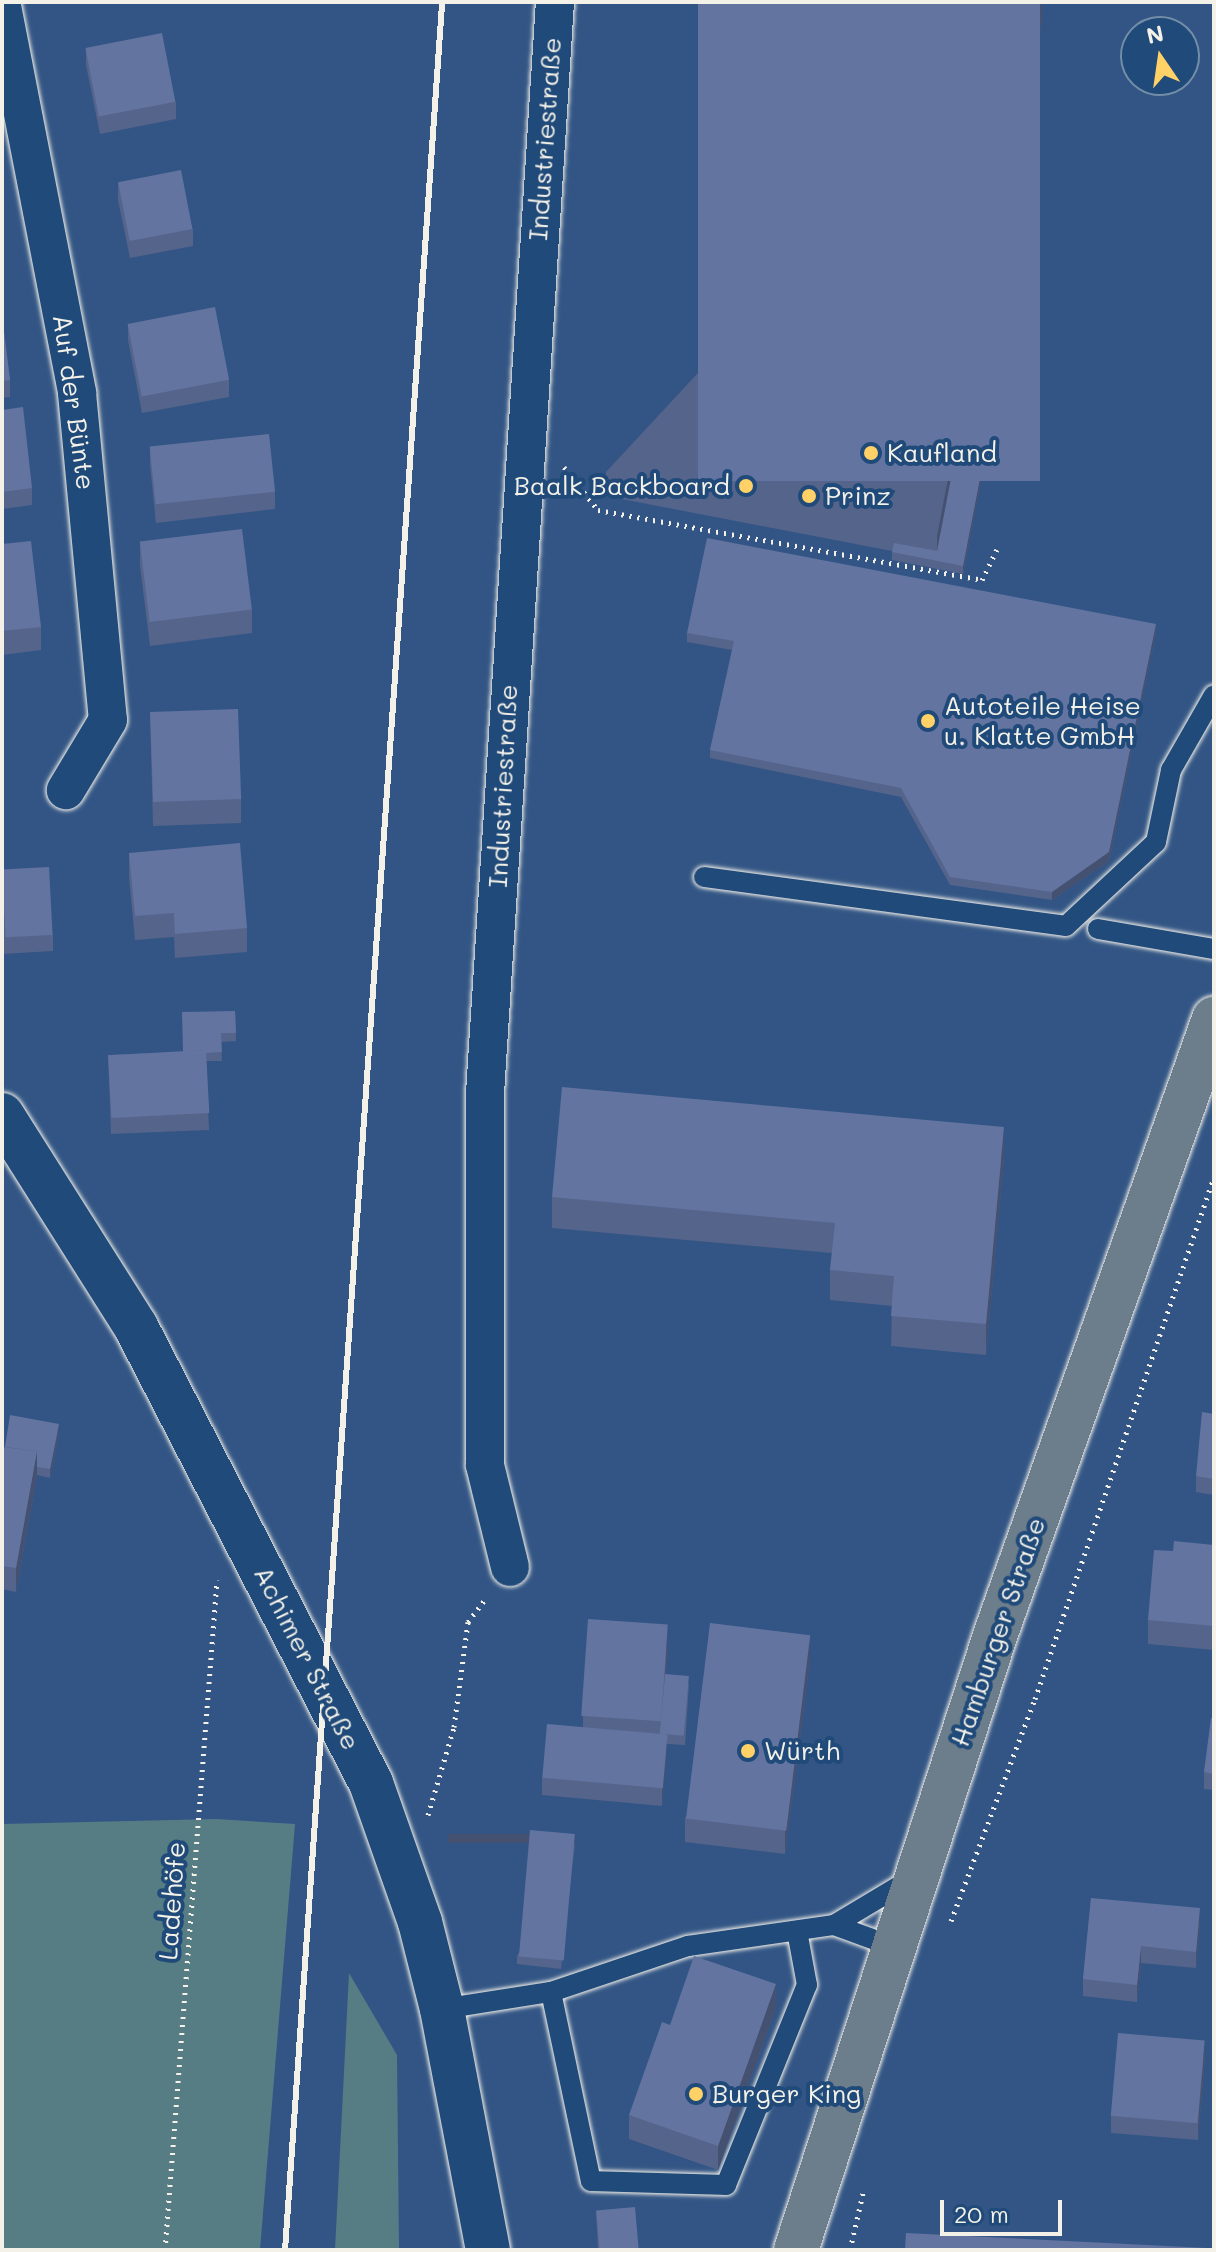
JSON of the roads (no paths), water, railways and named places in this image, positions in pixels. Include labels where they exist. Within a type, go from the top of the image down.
[{"type":"main road","name":"Hamburger Straße","points":[[796,2250],[996,1633],[1214,1019]]},
{"type":"main road","name":"Achimer Straße","points":[[2,1115],[136,1327],[371,1783],[420,1922],[442,2009],[488,2250]]},
{"type":"street","name":"Industriestraße","points":[[510,1567],[485,1465],[485,1093],[523,455],[555,2]]},
{"type":"street","name":"Auf der Bünte","points":[[2,6],[77,393],[108,720],[66,790]]},
{"type":"lane","points":[[704,877],[1066,926],[1156,842],[1171,770],[1214,695]]},
{"type":"lane","points":[[1098,929],[1214,949]]},
{"type":"lane","points":[[442,2009],[551,1992],[688,1946],[834,1925],[917,1875]]},
{"type":"lane","points":[[834,1925],[894,1947]]},
{"type":"lane","points":[[551,1992],[591,2181],[726,2185],[807,1985],[797,1931]]},
{"type":"railway","points":[[285,2250],[442,2]]},
{"type":"place","name":"Kaufland","points":[[871,453]]},
{"type":"place","name":"Baalk Backboard","points":[[746,486]]},
{"type":"place","name":"Prinz","points":[[809,496]]},
{"type":"place","name":"Autoteile Heise u. Klatte GmbH","points":[[928,721]]},
{"type":"place","name":"Würth","points":[[748,1751]]},
{"type":"place","name":"Burger King","points":[[696,2094]]}]
